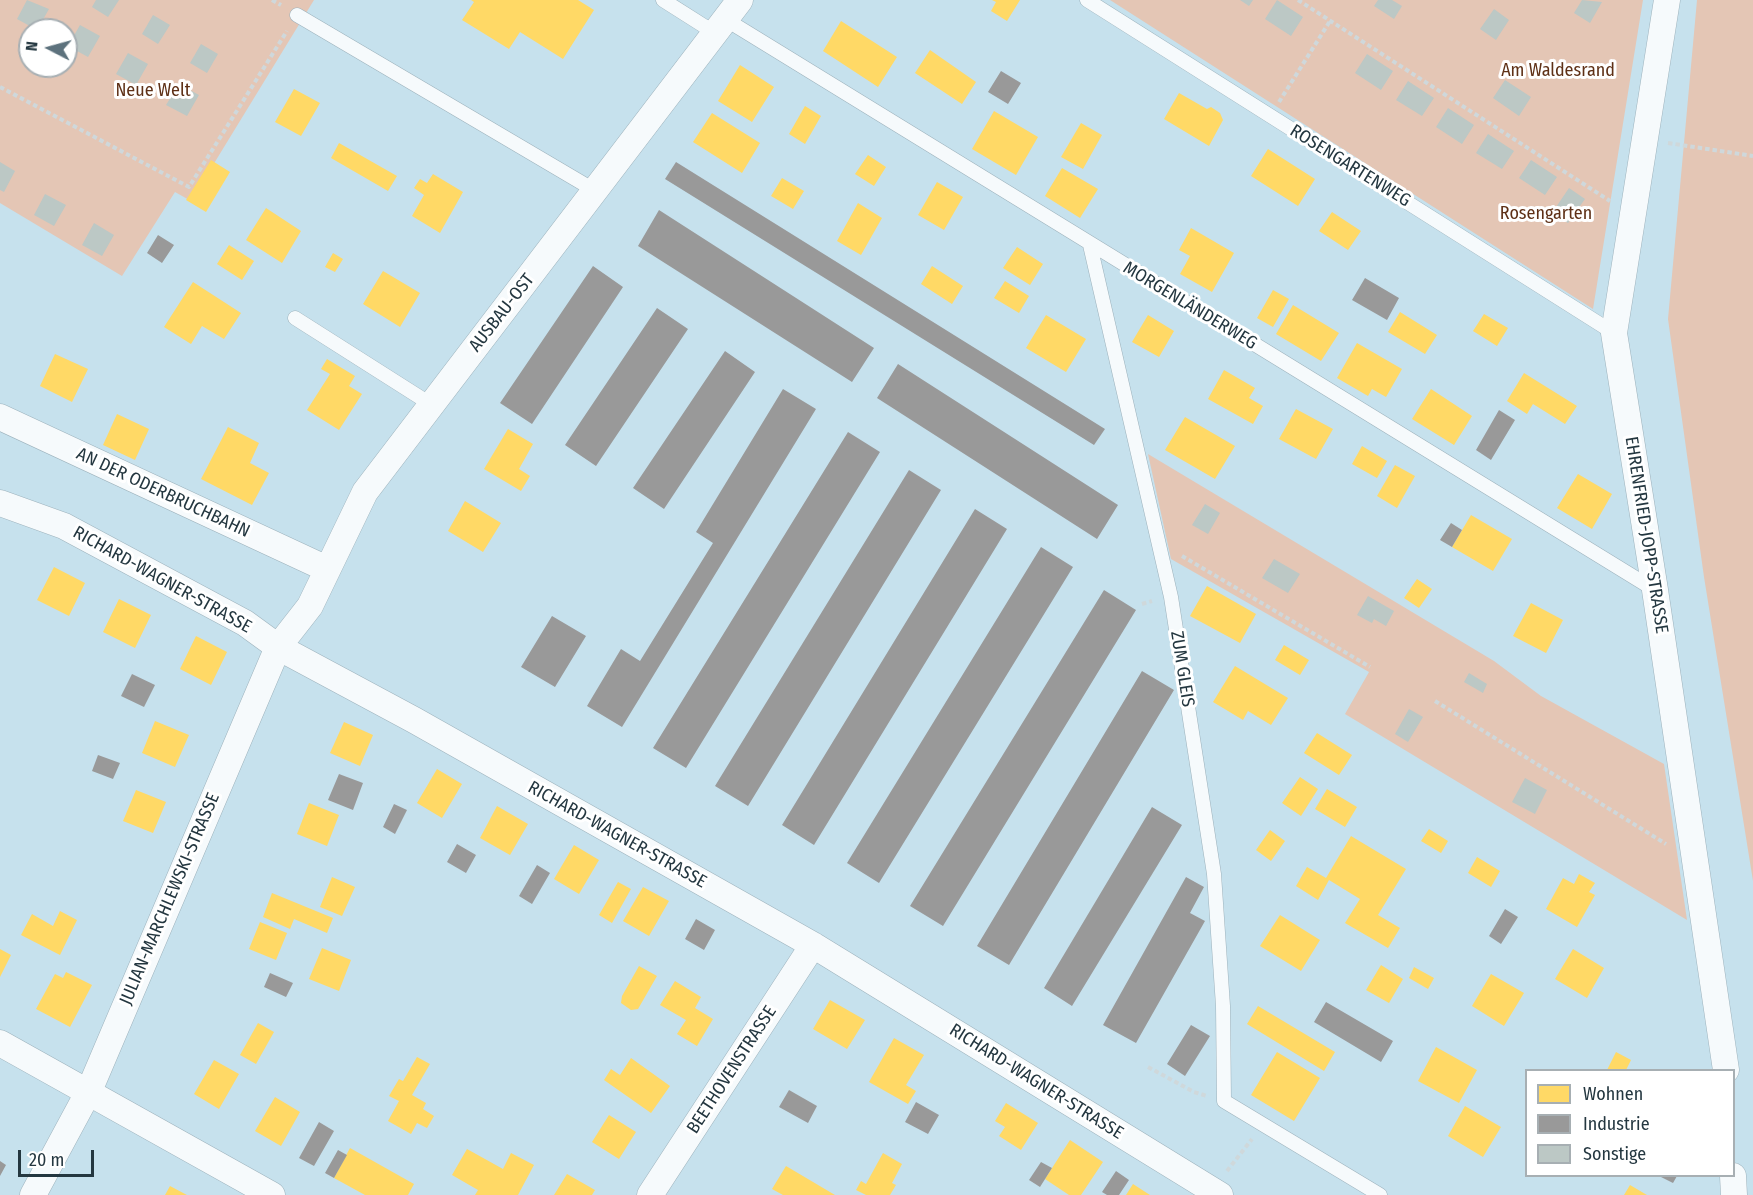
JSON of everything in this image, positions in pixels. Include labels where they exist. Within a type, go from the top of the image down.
[{"type":"street","name":"EHRENFRIED-JOPP-STRASSE","points":[[1667,0],[1614,333],[1655,590],[1726,1069]]},
{"type":"street","name":"AUSBAU-OST","points":[[310,606],[365,492],[567,230],[594,190],[727,17]]},
{"type":"street","name":"AN DER ODERBRUCHBAHN","points":[[0,417],[327,569]]},
{"type":"street","name":"RICHARD-WAGNER-STRASSE","points":[[0,502],[64,526],[245,623],[278,647],[433,730],[813,945],[1214,1194]]},
{"type":"street","name":"JULIAN-MARCHLEWSKI-STRASSE","points":[[33,1195],[88,1091],[278,647],[310,606]]},
{"type":"street","name":"BEETHOVENSTRASSE","points":[[650,1195],[813,945]]},
{"type":"street","points":[[0,1044],[272,1195]]},
{"type":"street","points":[[1733,1177],[1734,1195]]},
{"type":"lane","name":"MORGENLÄNDERWEG","points":[[663,0],[727,17],[1090,245],[1655,590]]},
{"type":"lane","name":"ROSENGARTENWEG","points":[[1087,0],[1614,333]]},
{"type":"lane","points":[[297,15],[594,190]]},
{"type":"lane","name":"ZUM GLEIS","points":[[1090,245],[1171,597],[1214,874],[1223,1006],[1224,1101]]},
{"type":"lane","points":[[295,318],[432,405]]},
{"type":"lane","points":[[1224,1101],[1380,1195]]},
{"type":"path","points":[[1298,0],[1632,215]]},
{"type":"path","points":[[0,87],[189,187],[297,15]]},
{"type":"path","points":[[1270,116],[1330,21]]},
{"type":"path","points":[[1644,140],[1753,156]]},
{"type":"path","points":[[1159,542],[1370,667]]},
{"type":"path","points":[[1435,701],[1695,861]]},
{"type":"path","points":[[1148,1067],[1194,1092],[1224,1101]]},
{"type":"path","points":[[1214,1194],[1263,1124]]},
{"type":"green space","name":"Neue Welt","points":[[0,0],[314,0],[191,201],[175,192],[122,276],[0,203]]},
{"type":"green space","name":"Rosengarten","points":[[1110,0],[1643,0],[1593,309]]},
{"type":"green space","points":[[1697,0],[1753,0],[1753,881],[1704,577],[1668,319]]},
{"type":"green space","points":[[1148,454],[1494,661],[1541,696],[1664,764],[1687,920],[1345,714],[1369,672],[1171,559]]},
{"type":"building: Wohnen","points":[[471,0],[578,0],[594,10],[563,59],[520,32],[509,49],[462,20],[474,2]]},
{"type":"building: Wohnen","points":[[992,0],[1020,0],[1007,21],[991,11],[996,2]]},
{"type":"building: Wohnen","points":[[841,21],[897,57],[878,87],[823,51]]},
{"type":"building: Wohnen","points":[[930,50],[976,82],[962,104],[915,73]]},
{"type":"building: Wohnen","points":[[740,65],[774,87],[752,122],[718,101]]},
{"type":"building: Wohnen","points":[[294,89],[320,103],[301,136],[275,122]]},
{"type":"building: Wohnen","points":[[1179,93],[1207,109],[1211,107],[1220,113],[1223,120],[1209,146],[1164,119]]},
{"type":"building: Wohnen","points":[[805,106],[821,116],[805,144],[789,134]]},
{"type":"building: Wohnen","points":[[994,111],[1038,137],[1016,175],[972,149]]},
{"type":"building: Wohnen","points":[[712,113],[760,143],[742,173],[693,142]]},
{"type":"building: Wohnen","points":[[1081,123],[1102,135],[1083,169],[1061,157]]},
{"type":"building: Wohnen","points":[[339,143],[397,176],[388,191],[331,158]]},
{"type":"building: Wohnen","points":[[1268,149],[1315,179],[1298,206],[1251,176]]},
{"type":"building: Wohnen","points":[[868,155],[886,167],[874,186],[855,174]]},
{"type":"building: Wohnen","points":[[211,160],[230,172],[206,212],[186,200]]},
{"type":"building: Wohnen","points":[[1062,168],[1098,189],[1080,218],[1045,196]]},
{"type":"building: Wohnen","points":[[433,174],[463,192],[440,233],[412,216],[424,195],[414,188],[420,179],[427,183]]},
{"type":"building: Wohnen","points":[[782,178],[804,191],[793,209],[771,196]]},
{"type":"building: Wohnen","points":[[937,182],[963,197],[944,230],[918,215]]},
{"type":"building: Wohnen","points":[[858,203],[882,218],[861,255],[837,241]]},
{"type":"building: Wohnen","points":[[266,208],[301,231],[282,263],[246,240]]},
{"type":"building: Wohnen","points":[[1332,212],[1361,231],[1348,250],[1319,231]]},
{"type":"building: Wohnen","points":[[1191,228],[1234,253],[1212,292],[1180,274],[1190,256],[1179,250]]},
{"type":"building: Wohnen","points":[[229,245],[254,261],[242,280],[217,264]]},
{"type":"building: Wohnen","points":[[1017,247],[1043,264],[1030,285],[1003,268]]},
{"type":"building: Wohnen","points":[[333,253],[343,259],[335,272],[325,267]]},
{"type":"building: Wohnen","points":[[932,266],[963,286],[952,304],[921,284]]},
{"type":"building: Wohnen","points":[[383,271],[420,293],[400,327],[363,304]]},
{"type":"building: Wohnen","points":[[1005,281],[1029,296],[1019,313],[994,298]]},
{"type":"building: Wohnen","points":[[193,282],[241,313],[224,339],[202,326],[191,344],[164,327]]},
{"type":"building: Wohnen","points":[[1273,290],[1289,299],[1273,327],[1257,318]]},
{"type":"building: Wohnen","points":[[1293,305],[1339,333],[1321,361],[1276,334]]},
{"type":"building: Wohnen","points":[[1400,312],[1437,335],[1425,354],[1388,332]]},
{"type":"building: Wohnen","points":[[1484,314],[1508,328],[1497,346],[1473,331]]},
{"type":"building: Wohnen","points":[[1046,315],[1086,339],[1066,372],[1026,348]]},
{"type":"building: Wohnen","points":[[1148,315],[1174,331],[1159,357],[1132,342]]},
{"type":"building: Wohnen","points":[[1357,343],[1402,369],[1386,397],[1372,389],[1368,396],[1337,378]]},
{"type":"building: Wohnen","points":[[55,354],[88,369],[72,402],[40,386]]},
{"type":"building: Wohnen","points":[[327,359],[355,376],[349,386],[362,394],[339,430],[307,410],[330,374],[321,369]]},
{"type":"building: Wohnen","points":[[1224,370],[1255,388],[1249,398],[1263,406],[1253,424],[1208,399]]},
{"type":"building: Wohnen","points":[[1524,373],[1577,406],[1565,424],[1533,404],[1527,414],[1507,401]]},
{"type":"building: Wohnen","points":[[1431,389],[1472,416],[1454,445],[1412,419]]},
{"type":"building: Wohnen","points":[[1296,409],[1333,429],[1316,459],[1279,439]]},
{"type":"building: Wohnen","points":[[117,414],[149,429],[135,460],[103,445]]},
{"type":"building: Wohnen","points":[[1185,417],[1235,446],[1215,479],[1165,450]]},
{"type":"building: Wohnen","points":[[228,427],[259,443],[250,463],[269,473],[252,505],[201,479]]},
{"type":"building: Wohnen","points":[[508,429],[533,444],[519,469],[530,476],[521,491],[484,469]]},
{"type":"building: Wohnen","points":[[1362,446],[1387,461],[1377,478],[1352,464]]},
{"type":"building: Wohnen","points":[[1395,465],[1415,476],[1397,508],[1377,496]]},
{"type":"building: Wohnen","points":[[1578,474],[1612,494],[1592,529],[1557,508]]},
{"type":"building: Wohnen","points":[[465,501],[501,523],[483,552],[448,531]]},
{"type":"building: Wohnen","points":[[1471,515],[1512,539],[1493,571],[1452,547]]},
{"type":"building: Wohnen","points":[[54,567],[85,583],[69,616],[37,600]]},
{"type":"building: Wohnen","points":[[1417,579],[1432,589],[1419,608],[1404,598]]},
{"type":"building: Wohnen","points":[[1207,586],[1256,614],[1240,643],[1190,616]]},
{"type":"building: Wohnen","points":[[119,599],[151,615],[135,648],[103,632]]},
{"type":"building: Wohnen","points":[[1531,603],[1563,620],[1546,653],[1513,636]]},
{"type":"building: Wohnen","points":[[196,636],[227,652],[211,685],[180,669]]},
{"type":"building: Wohnen","points":[[1284,645],[1309,660],[1300,675],[1275,660]]},
{"type":"building: Wohnen","points":[[1235,666],[1288,698],[1271,725],[1248,711],[1243,720],[1213,702]]},
{"type":"building: Wohnen","points":[[155,721],[189,735],[175,767],[142,753]]},
{"type":"building: Wohnen","points":[[344,722],[373,735],[360,766],[330,753]]},
{"type":"building: Wohnen","points":[[1317,733],[1352,755],[1339,775],[1304,753]]},
{"type":"building: Wohnen","points":[[437,769],[462,784],[442,818],[417,803]]},
{"type":"building: Wohnen","points":[[1300,777],[1318,789],[1301,816],[1282,803]]},
{"type":"building: Wohnen","points":[[1327,789],[1357,807],[1345,827],[1315,809]]},
{"type":"building: Wohnen","points":[[136,790],[166,802],[153,833],[123,821]]},
{"type":"building: Wohnen","points":[[309,803],[339,815],[327,846],[297,834]]},
{"type":"building: Wohnen","points":[[497,806],[528,824],[510,855],[480,838]]},
{"type":"building: Wohnen","points":[[1429,829],[1448,841],[1441,853],[1421,841]]},
{"type":"building: Wohnen","points":[[1270,830],[1285,841],[1271,861],[1256,850]]},
{"type":"building: Wohnen","points":[[1351,836],[1406,869],[1378,915],[1400,928],[1388,948],[1345,923],[1360,899],[1329,880],[1318,900],[1296,886],[1307,867],[1326,878]]},
{"type":"building: Wohnen","points":[[574,845],[599,860],[579,894],[554,879]]},
{"type":"building: Wohnen","points":[[1477,857],[1500,871],[1491,887],[1468,873]]},
{"type":"building: Wohnen","points":[[1579,874],[1595,883],[1589,892],[1595,895],[1577,927],[1546,909],[1563,878],[1574,884]]},
{"type":"building: Wohnen","points":[[332,877],[355,887],[342,916],[320,907]]},
{"type":"building: Wohnen","points":[[618,882],[631,889],[612,923],[599,915]]},
{"type":"building: Wohnen","points":[[643,887],[669,901],[649,936],[623,921]]},
{"type":"building: Wohnen","points":[[272,893],[333,918],[327,933],[294,919],[290,929],[263,917]]},
{"type":"building: Wohnen","points":[[60,911],[77,920],[60,955],[21,935],[32,914],[53,926]]},
{"type":"building: Wohnen","points":[[1280,915],[1320,940],[1301,971],[1260,946]]},
{"type":"building: Wohnen","points":[[260,922],[287,933],[276,960],[249,949]]},
{"type":"building: Wohnen","points":[[322,948],[351,960],[339,991],[309,979]]},
{"type":"building: Wohnen","points":[[0,949],[11,955],[0,977]]},
{"type":"building: Wohnen","points":[[1573,949],[1604,968],[1587,998],[1555,979]]},
{"type":"building: Wohnen","points":[[1381,965],[1403,979],[1389,1003],[1366,990]]},
{"type":"building: Wohnen","points":[[639,966],[657,976],[638,1009],[631,1010],[621,1003],[622,996]]},
{"type":"building: Wohnen","points":[[1414,967],[1434,978],[1428,989],[1409,978]]},
{"type":"building: Wohnen","points":[[66,972],[92,985],[70,1027],[36,1009],[55,974],[63,978]]},
{"type":"building: Wohnen","points":[[1491,974],[1524,993],[1504,1026],[1472,1006]]},
{"type":"building: Wohnen","points":[[675,981],[701,997],[695,1008],[713,1019],[697,1046],[677,1034],[686,1020],[660,1005]]},
{"type":"building: Wohnen","points":[[830,1000],[865,1020],[847,1049],[813,1029]]},
{"type":"building: Wohnen","points":[[1258,1006],[1335,1052],[1324,1071],[1247,1024]]},
{"type":"building: Wohnen","points":[[258,1023],[274,1032],[256,1064],[240,1055]]},
{"type":"building: Wohnen","points":[[894,1038],[924,1055],[906,1085],[916,1091],[908,1104],[869,1082]]},
{"type":"building: Wohnen","points":[[1436,1047],[1477,1070],[1459,1103],[1418,1081]]},
{"type":"building: Wohnen","points":[[1277,1052],[1320,1078],[1294,1121],[1251,1095]]},
{"type":"building: Wohnen","points":[[1616,1052],[1631,1060],[1626,1069],[1608,1069]]},
{"type":"building: Wohnen","points":[[417,1057],[430,1064],[412,1095],[426,1103],[423,1109],[434,1116],[427,1128],[417,1123],[411,1134],[388,1121],[399,1101],[389,1096],[399,1079],[403,1081]]},
{"type":"building: Wohnen","points":[[631,1058],[670,1086],[651,1113],[604,1080],[611,1069],[620,1075]]},
{"type":"building: Wohnen","points":[[214,1060],[239,1074],[219,1109],[194,1094]]},
{"type":"building: Wohnen","points":[[275,1097],[300,1112],[281,1146],[255,1131]]},
{"type":"building: Wohnen","points":[[1006,1103],[1038,1123],[1021,1150],[999,1136],[1005,1127],[995,1121]]},
{"type":"building: Wohnen","points":[[1465,1106],[1501,1127],[1483,1157],[1448,1136]]},
{"type":"building: Wohnen","points":[[609,1115],[636,1132],[619,1159],[592,1142]]},
{"type":"building: Wohnen","points":[[1070,1140],[1103,1162],[1081,1195],[1069,1195],[1045,1179]]},
{"type":"building: Wohnen","points":[[350,1148],[414,1184],[408,1195],[365,1195],[334,1178]]},
{"type":"building: Wohnen","points":[[467,1149],[503,1169],[511,1153],[534,1165],[518,1195],[475,1195],[478,1190],[452,1175]]},
{"type":"building: Wohnen","points":[[883,1153],[902,1164],[892,1183],[896,1185],[890,1195],[866,1195],[856,1190],[861,1181],[866,1184]]},
{"type":"building: Wohnen","points":[[786,1166],[835,1195],[783,1195],[772,1189]]},
{"type":"building: Wohnen","points":[[567,1174],[595,1190],[592,1195],[554,1195]]},
{"type":"building: Wohnen","points":[[1133,1184],[1150,1195],[1126,1195]]},
{"type":"building: Wohnen","points":[[1630,1185],[1647,1195],[1624,1195]]},
{"type":"building: Wohnen","points":[[170,1186],[187,1195],[165,1195]]},
{"type":"building: Industrie","points":[[1001,71],[1021,83],[1008,104],[988,92]]},
{"type":"building: Industrie","points":[[676,162],[1105,429],[1094,445],[665,179]]},
{"type":"building: Industrie","points":[[659,210],[874,348],[852,382],[638,246]]},
{"type":"building: Industrie","points":[[158,235],[174,245],[162,263],[147,253]]},
{"type":"building: Industrie","points":[[593,266],[623,287],[532,424],[500,403]]},
{"type":"building: Industrie","points":[[1365,278],[1399,298],[1387,320],[1352,300]]},
{"type":"building: Industrie","points":[[657,308],[688,329],[596,466],[565,445]]},
{"type":"building: Industrie","points":[[725,351],[755,372],[664,509],[633,488]]},
{"type":"building: Industrie","points":[[898,364],[1118,505],[1097,539],[877,398]]},
{"type":"building: Industrie","points":[[783,389],[816,409],[622,727],[587,706],[621,649],[640,661],[713,543],[696,532]]},
{"type":"building: Industrie","points":[[1499,410],[1515,420],[1491,460],[1476,450]]},
{"type":"building: Industrie","points":[[848,432],[880,452],[686,768],[653,748]]},
{"type":"building: Industrie","points":[[909,470],[941,490],[748,806],[715,786]]},
{"type":"building: Industrie","points":[[975,509],[1007,529],[814,845],[782,825]]},
{"type":"building: Industrie","points":[[1451,523],[1462,530],[1452,547],[1440,540]]},
{"type":"building: Industrie","points":[[1041,547],[1073,567],[879,883],[847,863]]},
{"type":"building: Industrie","points":[[1104,590],[1136,610],[943,926],[910,906]]},
{"type":"building: Industrie","points":[[552,616],[586,636],[555,687],[521,667]]},
{"type":"building: Industrie","points":[[1142,671],[1174,690],[1009,965],[977,946]]},
{"type":"building: Industrie","points":[[132,674],[155,685],[144,707],[121,696]]},
{"type":"building: Industrie","points":[[98,755],[120,763],[113,779],[92,771]]},
{"type":"building: Industrie","points":[[339,774],[363,783],[353,810],[328,800]]},
{"type":"building: Industrie","points":[[394,804],[407,810],[395,834],[383,827]]},
{"type":"building: Industrie","points":[[1152,807],[1182,825],[1072,1006],[1044,988]]},
{"type":"building: Industrie","points":[[457,844],[476,855],[466,873],[447,862]]},
{"type":"building: Industrie","points":[[537,865],[550,873],[532,904],[519,896]]},
{"type":"building: Industrie","points":[[1186,877],[1204,887],[1190,913],[1205,921],[1136,1043],[1103,1025]]},
{"type":"building: Industrie","points":[[1505,909],[1518,917],[1501,944],[1489,936]]},
{"type":"building: Industrie","points":[[696,919],[715,930],[704,950],[685,939]]},
{"type":"building: Industrie","points":[[270,973],[293,983],[286,997],[264,987]]},
{"type":"building: Industrie","points":[[1326,1002],[1393,1041],[1381,1062],[1314,1022]]},
{"type":"building: Industrie","points":[[1191,1025],[1210,1036],[1185,1076],[1167,1064]]},
{"type":"building: Industrie","points":[[789,1090],[817,1106],[808,1123],[779,1107]]},
{"type":"building: Industrie","points":[[916,1102],[939,1115],[928,1134],[905,1122]]},
{"type":"building: Industrie","points":[[319,1122],[334,1131],[314,1166],[299,1158]]},
{"type":"building: Industrie","points":[[338,1150],[347,1155],[334,1178],[325,1173]]},
{"type":"building: Industrie","points":[[0,1161],[6,1165],[0,1176]]},
{"type":"building: Industrie","points":[[1041,1162],[1052,1168],[1040,1187],[1029,1180]]},
{"type":"building: Industrie","points":[[1116,1171],[1129,1180],[1119,1195],[1107,1195],[1102,1192]]},
{"type":"building: Industrie","points":[[1661,1177],[1676,1177],[1673,1183]]},
{"type":"building: Sonstige","points":[[27,0],[49,9],[44,18],[17,19]]},
{"type":"building: Sonstige","points":[[96,0],[119,0],[108,17],[92,7]]},
{"type":"building: Sonstige","points":[[1240,0],[1253,0],[1249,6]]},
{"type":"building: Sonstige","points":[[1277,0],[1303,17],[1291,36],[1265,19]]},
{"type":"building: Sonstige","points":[[1378,0],[1392,0],[1402,6],[1394,19],[1374,6]]},
{"type":"building: Sonstige","points":[[1582,0],[1602,2],[1590,23],[1574,13]]},
{"type":"building: Sonstige","points":[[1494,9],[1509,20],[1496,40],[1480,29]]},
{"type":"building: Sonstige","points":[[153,15],[170,25],[158,44],[142,34]]},
{"type":"building: Sonstige","points":[[80,25],[100,36],[88,57],[78,52]]},
{"type":"building: Sonstige","points":[[201,44],[218,54],[207,73],[190,63]]},
{"type":"building: Sonstige","points":[[128,53],[148,64],[136,85],[116,74]]},
{"type":"building: Sonstige","points":[[1367,54],[1393,71],[1381,90],[1355,73]]},
{"type":"building: Sonstige","points":[[1505,80],[1531,97],[1519,116],[1493,98]]},
{"type":"building: Sonstige","points":[[1408,81],[1434,98],[1422,116],[1396,100]]},
{"type":"building: Sonstige","points":[[179,84],[199,95],[187,116],[166,105]]},
{"type":"building: Sonstige","points":[[1448,108],[1474,125],[1462,144],[1436,127]]},
{"type":"building: Sonstige","points":[[1488,134],[1514,151],[1502,169],[1476,153]]},
{"type":"building: Sonstige","points":[[1531,160],[1557,177],[1545,195],[1519,178]]},
{"type":"building: Sonstige","points":[[0,162],[15,171],[4,192],[0,190]]},
{"type":"building: Sonstige","points":[[1569,188],[1585,199],[1568,223],[1552,213]]},
{"type":"building: Sonstige","points":[[45,194],[66,205],[54,226],[34,215]]},
{"type":"building: Sonstige","points":[[94,223],[114,235],[102,256],[82,245]]},
{"type":"building: Sonstige","points":[[1205,504],[1220,513],[1208,534],[1192,525]]},
{"type":"building: Sonstige","points":[[1274,559],[1300,574],[1288,593],[1262,578]]},
{"type":"building: Sonstige","points":[[1368,596],[1394,611],[1386,626],[1374,619],[1372,623],[1357,615]]},
{"type":"building: Sonstige","points":[[1469,673],[1487,684],[1483,693],[1464,682]]},
{"type":"building: Sonstige","points":[[1409,709],[1423,717],[1408,742],[1395,734]]},
{"type":"building: Sonstige","points":[[1525,778],[1547,790],[1535,814],[1512,802]]},
{"type":"park label","name":"Am Waldesrand","points":[[1558,71]]}]
